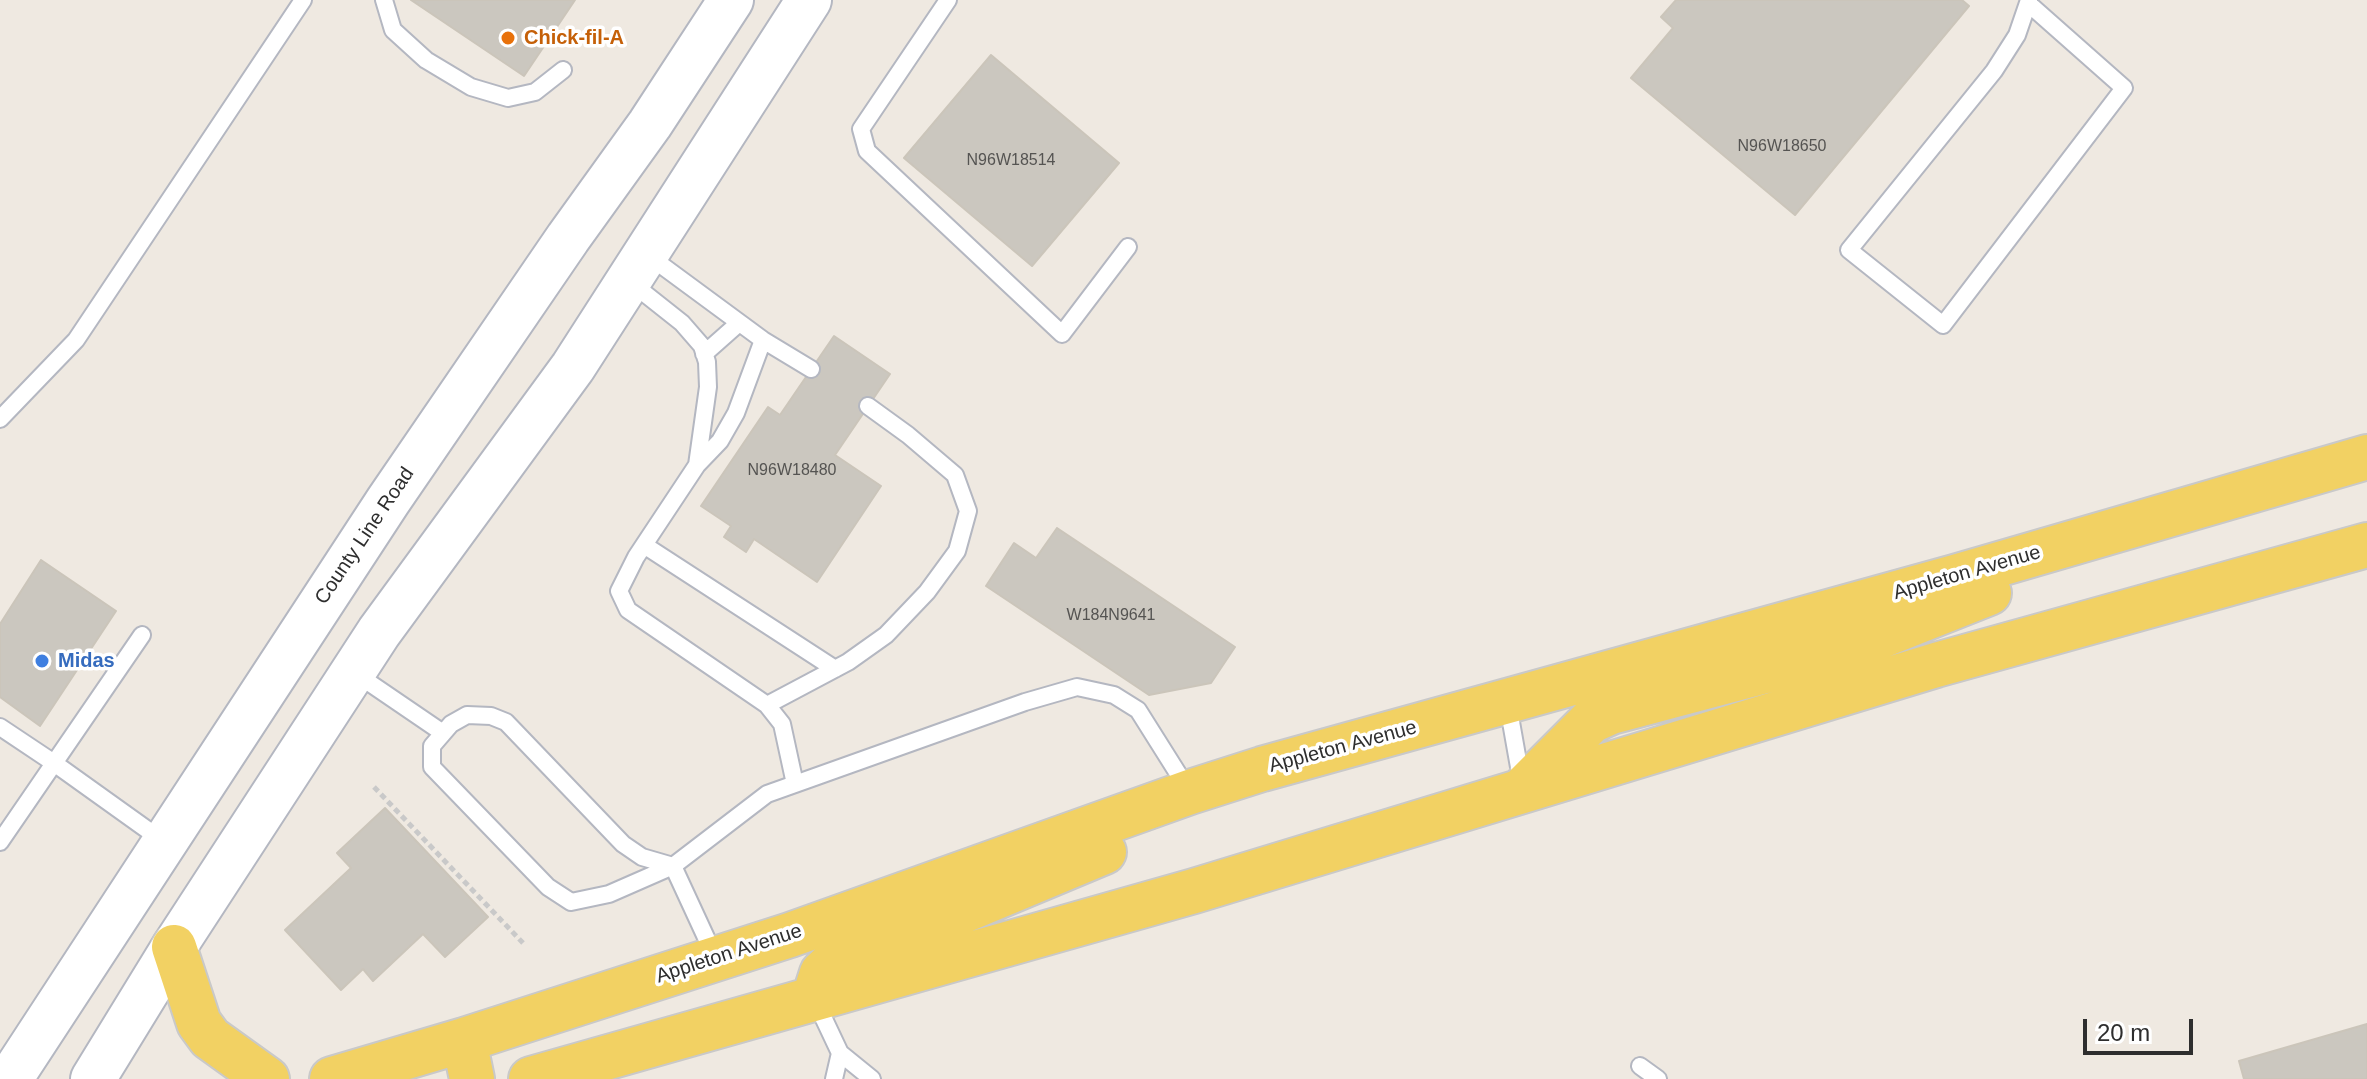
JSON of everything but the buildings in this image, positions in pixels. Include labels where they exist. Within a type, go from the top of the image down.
[{"type":"main road","name":"County Line Road","points":[[10,1079],[388,501],[650,124],[731,0]]},
{"type":"main road","points":[[93,1079],[174,947],[379,632],[573,367],[809,0]]},
{"type":"main road","name":"Appleton Avenue","points":[[332,1079],[468,1059],[716,958],[790,935],[1262,769],[2125,528],[2367,457]]},
{"type":"main road","points":[[1523,790],[1591,721],[1611,712],[1848,649],[1991,593],[2125,528]]},
{"type":"main road","points":[[531,1079],[1194,891],[1936,665],[2363,545]]},
{"type":"main road","points":[[814,998],[822,973],[838,958],[868,944],[951,916],[1117,847],[1262,769]]},
{"type":"main road","points":[[790,935],[814,998]]},
{"type":"main road","points":[[174,947],[199,1023],[210,1038],[267,1079]]},
{"type":"lane","points":[[0,419],[76,340],[303,0]]},
{"type":"lane","points":[[384,0],[393,30],[426,60],[471,87],[508,98],[535,92],[563,70]]},
{"type":"lane","points":[[948,0],[861,129],[867,151],[1062,334],[1128,247]]},
{"type":"lane","points":[[2029,2],[2124,88],[1943,325],[1849,250],[1994,71],[2017,35],[2029,2]]},
{"type":"lane","points":[[637,267],[739,323],[811,369]]},
{"type":"lane","points":[[637,267],[702,346],[708,387],[697,465]]},
{"type":"lane","points":[[704,354],[739,323]]},
{"type":"lane","points":[[763,340],[736,413],[720,441],[697,465],[644,545],[619,591],[628,610],[767,705],[782,724],[795,784]]},
{"type":"lane","points":[[767,705],[835,669],[886,635],[927,592],[957,551],[968,511],[955,475],[868,406]]},
{"type":"lane","points":[[644,545],[835,669]]},
{"type":"lane","points":[[0,842],[142,635]]},
{"type":"lane","points":[[353,672],[443,733]]},
{"type":"lane","points":[[716,958],[673,866],[642,857],[623,844],[506,722],[491,716],[467,715],[451,724],[432,746],[432,767],[548,887],[571,902],[609,894],[673,866],[767,794],[1025,702],[1077,687],[1114,695],[1138,710],[1190,792]]},
{"type":"lane","points":[[1508,702],[1523,790]]},
{"type":"lane","points":[[0,727],[164,842]]},
{"type":"lane","points":[[814,998],[840,1053],[872,1079]]},
{"type":"lane","points":[[834,1079],[840,1053]]},
{"type":"lane","points":[[1640,1066],[1658,1079]]},
{"type":"path","points":[[374,787],[523,943]]},
{"type":"place","name":"Chick-fil-A","points":[[508,38]]},
{"type":"place","name":"Midas","points":[[42,661]]}]
